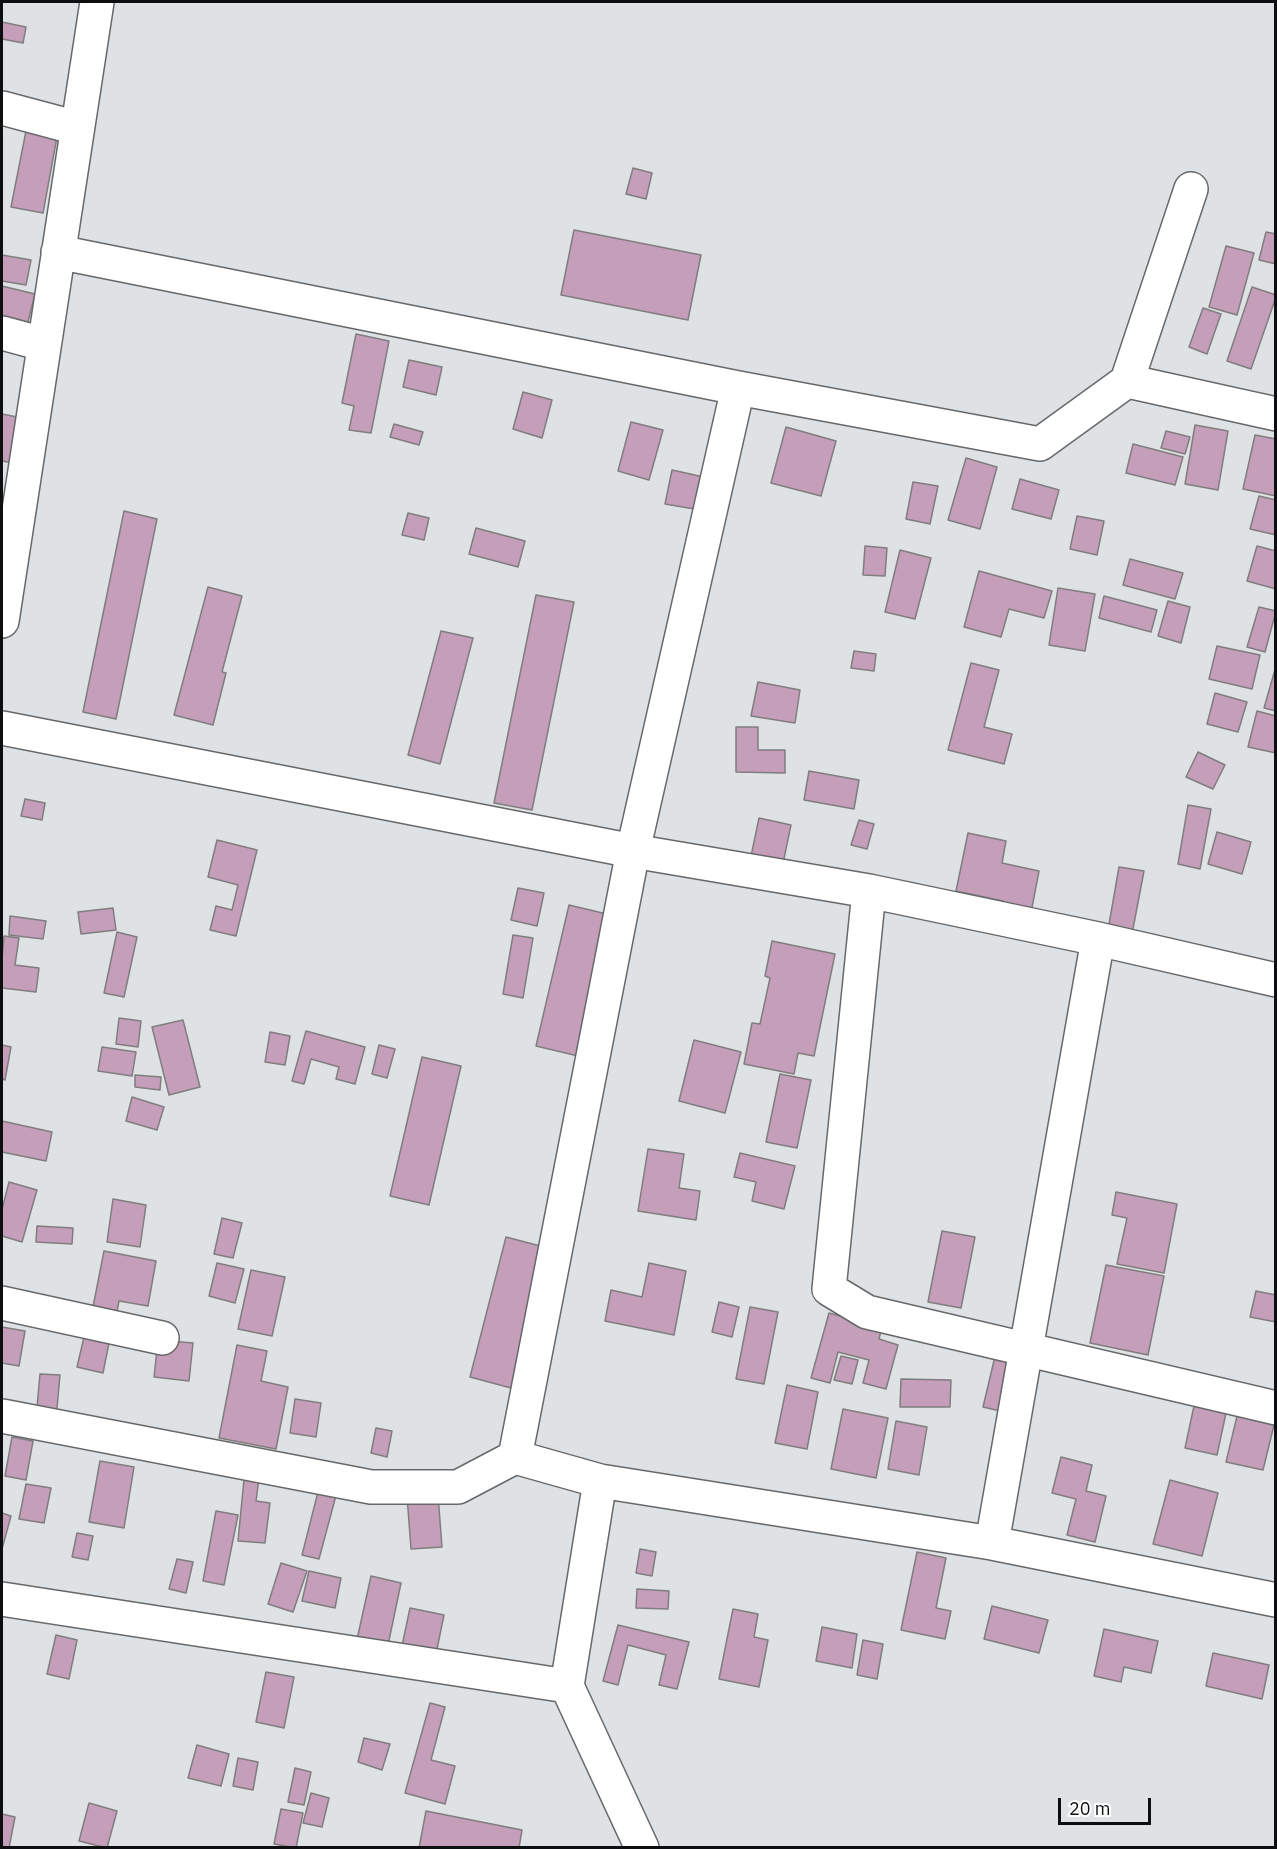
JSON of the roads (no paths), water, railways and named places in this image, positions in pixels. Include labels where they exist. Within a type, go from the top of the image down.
[{"type":"street","points":[[2,621],[7,555],[97,2]]},
{"type":"street","points":[[2,108],[77,128]]},
{"type":"street","points":[[58,252],[738,388],[1040,444],[1127,381],[1191,189]]},
{"type":"street","points":[[2,333],[43,344]]},
{"type":"street","points":[[1127,381],[1275,414]]},
{"type":"street","points":[[514,1457],[633,850],[738,388]]},
{"type":"street","points":[[2,728],[633,850],[869,891],[1098,939],[1275,980]]},
{"type":"street","points":[[830,1289],[869,891]]},
{"type":"street","points":[[992,1543],[1098,939]]},
{"type":"street","points":[[808,1263],[820,1282],[867,1312],[1275,1408]]},
{"type":"street","points":[[2,1304],[162,1338]]},
{"type":"street","points":[[2,1416],[371,1487],[458,1487],[514,1457],[600,1481],[992,1543],[1275,1600]]},
{"type":"street","points":[[600,1481],[567,1686],[642,1848]]},
{"type":"street","points":[[2,1599],[567,1686]]}]
